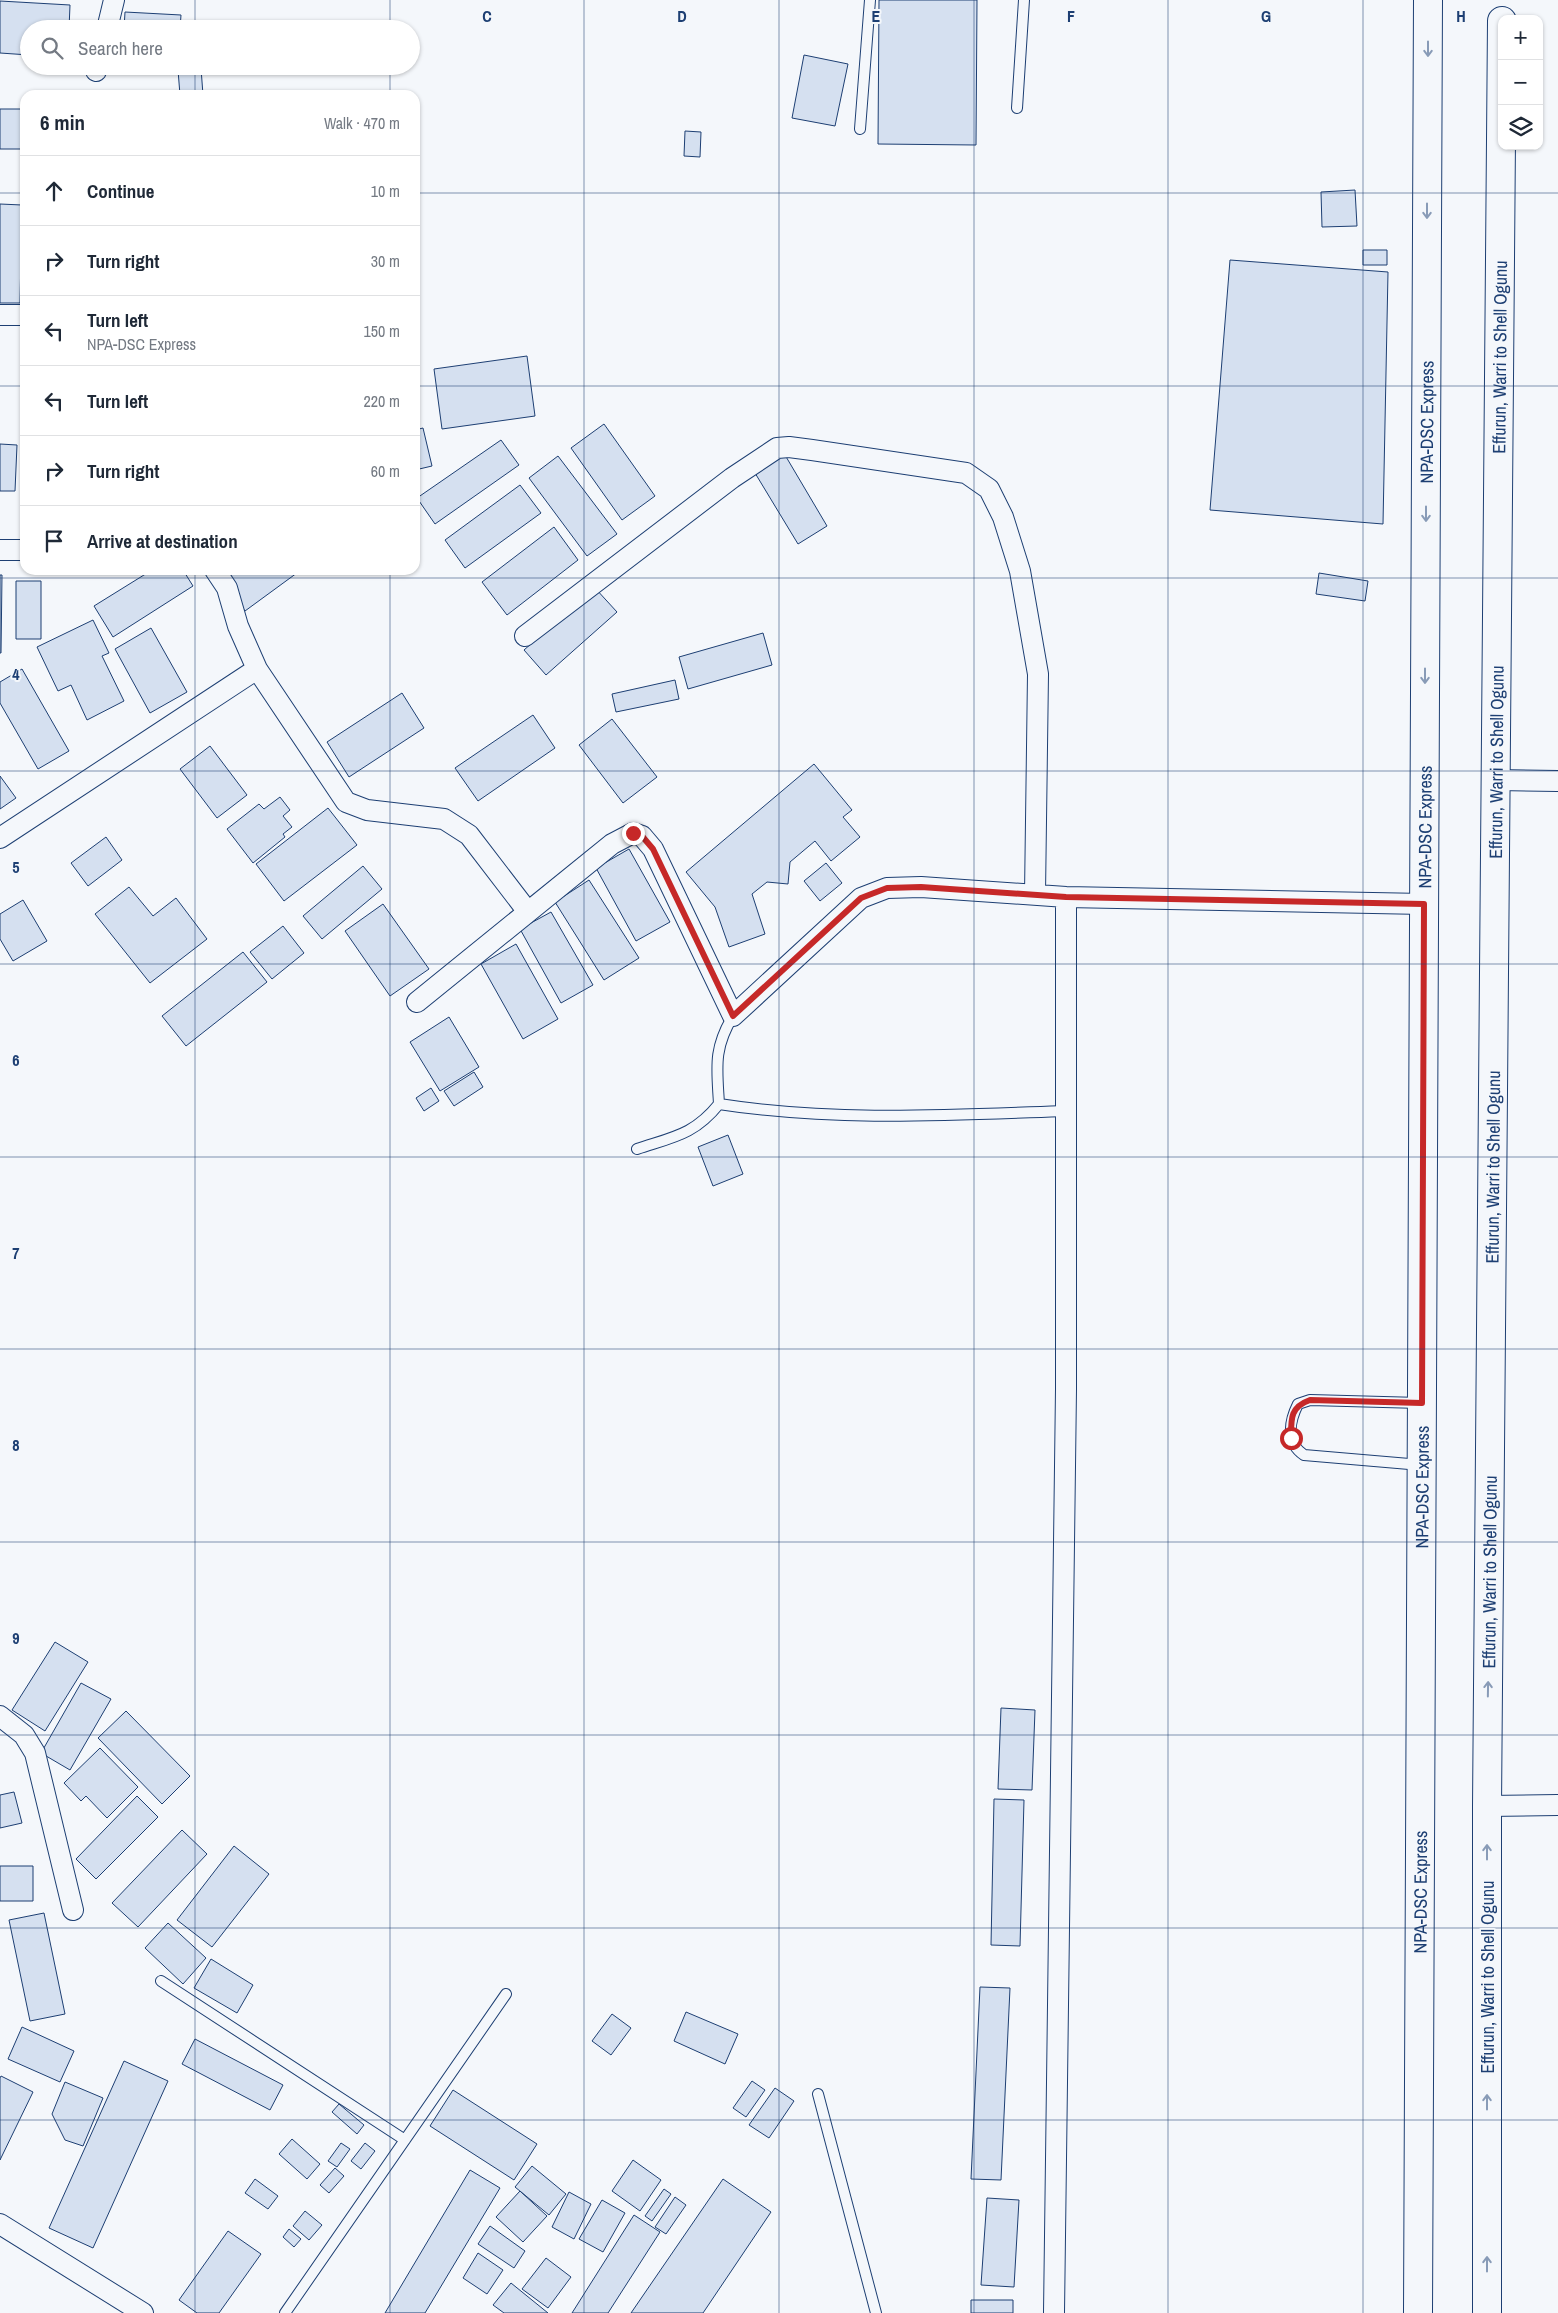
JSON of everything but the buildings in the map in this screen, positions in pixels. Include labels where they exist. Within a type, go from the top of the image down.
[{"type":"main road","name":"NPA-DSC Express","points":[[1418,2313],[1428,0]]},
{"type":"main road","name":"Effurun, Warri to Shell Ogunu","points":[[1502,0],[1502,15]]},
{"type":"main road","name":"Effurun, Warri to Shell Ogunu","points":[[1487,2313],[1487,1806],[1502,60]]},
{"type":"street","points":[[109,20],[114,0]]},
{"type":"street","points":[[0,315],[20,315]]},
{"type":"street","points":[[525,636],[732,478],[777,448],[789,447],[812,450],[966,473],[989,489],[1003,517],[1020,571],[1038,674],[1035,894]]},
{"type":"street","points":[[0,550],[20,550]]},
{"type":"street","points":[[218,575],[227,588],[238,626],[257,669],[346,802],[367,810],[444,819],[469,835],[528,912]]},
{"type":"street","points":[[0,838],[257,669]]},
{"type":"street","points":[[1497,780],[1558,781]]},
{"type":"street","points":[[417,1002],[612,844],[633,833],[642,836],[653,849],[733,1016],[861,898],[887,888],[1066,897],[1424,904]]},
{"type":"street","points":[[1054,2313],[1066,1389],[1066,897]]},
{"type":"street","points":[[0,1716],[24,1735],[35,1753],[73,1910]]},
{"type":"street","points":[[1487,1806],[1558,1806]]},
{"type":"street","points":[[0,2224],[143,2313]]},
{"type":"lane","points":[[860,129],[870,0]]},
{"type":"lane","points":[[1016,108],[1024,0]]},
{"type":"lane","points":[[637,1149],[690,1131],[706,1121],[719,1104],[717,1057],[723,1032],[733,1016]]},
{"type":"lane","points":[[719,1104],[763,1111],[914,1117],[1066,1110]]},
{"type":"lane","points":[[1422,1403],[1310,1400],[1298,1404],[1293,1414],[1291,1438],[1295,1449],[1304,1455],[1422,1465]]},
{"type":"lane","points":[[161,1981],[405,2140]]},
{"type":"lane","points":[[286,2313],[506,1994]]},
{"type":"lane","points":[[818,2094],[876,2313]]},
{"type":"route","points":[[633,833],[642,836],[653,849],[733,1016],[861,898],[887,888],[921,887],[1066,897],[1424,904],[1422,1403],[1310,1400],[1298,1404],[1293,1414],[1291,1438]]}]
